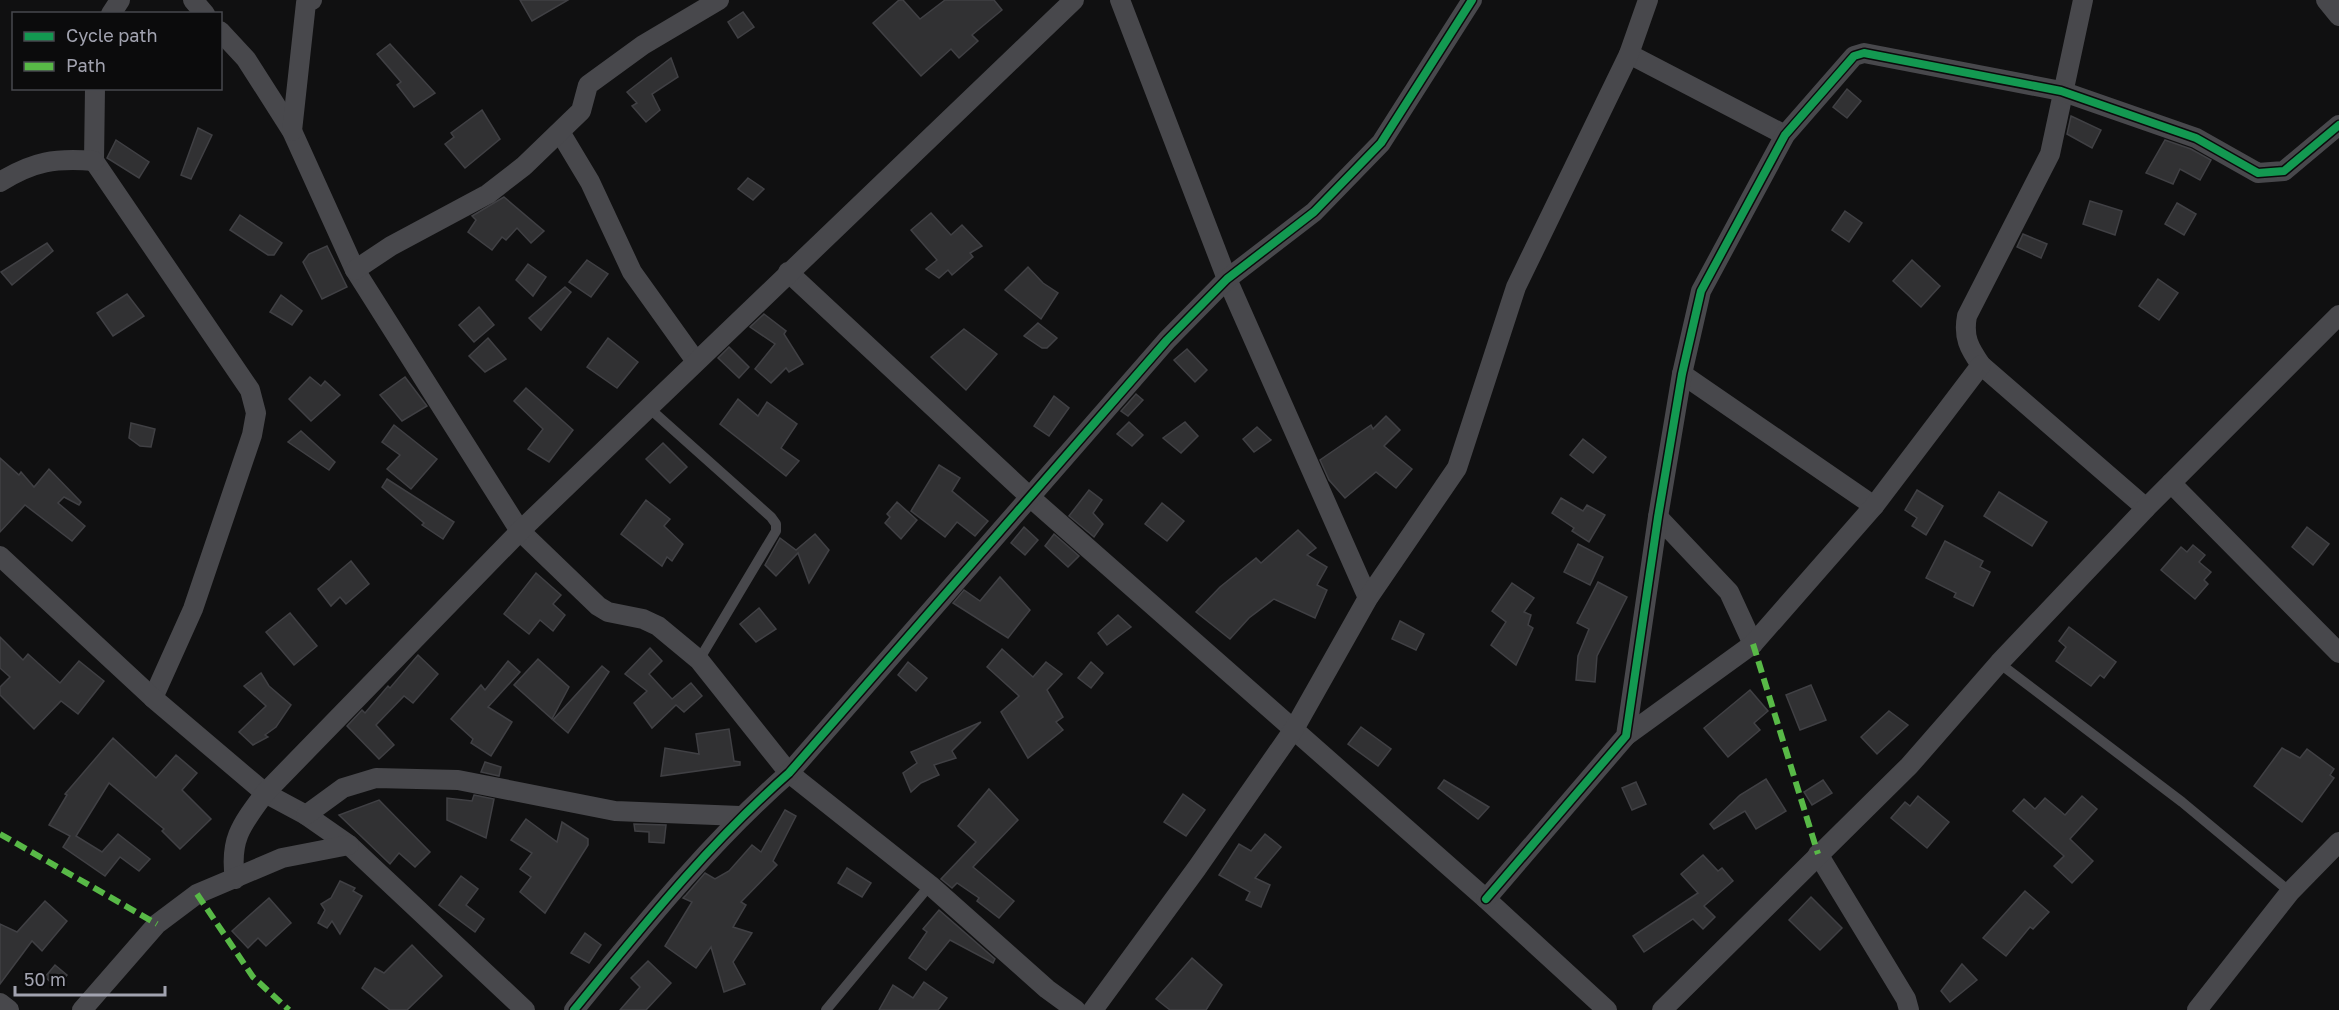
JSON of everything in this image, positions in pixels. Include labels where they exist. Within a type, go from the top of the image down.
[{"type":"street","points":[[193,0],[203,12]]},
{"type":"street","points":[[355,270],[391,246],[488,194],[524,166],[581,111],[588,85],[642,45],[720,0]]},
{"type":"street","points":[[235,879],[232,859],[238,832],[265,794],[520,531],[649,408],[695,360],[1074,0]]},
{"type":"street","points":[[1120,0],[1227,279],[1368,598]]},
{"type":"street","points":[[574,1010],[683,878],[740,816],[789,773],[1167,340],[1227,279],[1314,212],[1381,143],[1472,0]]},
{"type":"street","points":[[1093,1010],[1197,868],[1294,729],[1368,598],[1457,468],[1516,288],[1629,54],[1648,0]]},
{"type":"street","points":[[2083,0],[2061,90],[2047,162],[1967,316],[1965,331],[1969,347],[1981,365],[2145,508]]},
{"type":"street","points":[[2326,0],[2339,16]]},
{"type":"street","points":[[292,131],[307,1]]},
{"type":"street","points":[[222,33],[246,59],[292,131],[355,270],[520,531],[598,606],[608,612],[643,619],[658,626],[699,660],[789,773],[930,885],[1047,989],[1076,1010]]},
{"type":"street","points":[[1626,735],[1682,374],[1701,291],[1785,135],[1854,56],[1864,53],[2061,90],[2196,138],[2258,173],[2284,171],[2339,125]]},
{"type":"street","points":[[1629,54],[1785,135]]},
{"type":"street","points":[[95,90],[94,161],[250,390],[256,413],[252,435],[194,609],[153,698]]},
{"type":"street","points":[[561,132],[590,182],[632,272],[695,360]]},
{"type":"street","points":[[0,182],[24,166],[59,158],[94,161]]},
{"type":"street","points":[[788,272],[1031,498],[1486,899],[1607,1010]]},
{"type":"street","points":[[1662,1010],[1909,766],[1999,663],[2145,508],[2339,315]]},
{"type":"street","points":[[1486,899],[1626,735],[1753,644],[1874,506],[1981,365]]},
{"type":"street","points":[[1682,374],[1874,506]]},
{"type":"street","points":[[2171,483],[2339,653]]},
{"type":"street","points":[[1658,517],[1729,591],[1753,644]]},
{"type":"street","points":[[0,556],[153,698],[265,794],[306,815],[349,845],[525,1010]]},
{"type":"street","points":[[306,815],[343,788],[376,778],[458,780],[615,811],[740,816]]},
{"type":"street","points":[[2197,1010],[2290,892],[2339,842]]},
{"type":"street","points":[[82,1010],[157,924],[197,894],[282,858],[349,845]]},
{"type":"street","points":[[1818,854],[1906,999],[1909,1010]]},
{"type":"street","points":[[0,1003],[9,1010]]},
{"type":"lane","points":[[649,408],[776,524],[776,531],[699,660]]},
{"type":"lane","points":[[1999,663],[2182,802],[2290,892]]},
{"type":"lane","points":[[826,1010],[930,885]]},
{"type":"building","points":[[520,0],[568,0],[532,21]]},
{"type":"building","points":[[899,0],[903,0],[920,19],[945,0],[994,0],[1002,10],[972,35],[978,41],[959,58],[951,49],[921,76],[873,23]]},
{"type":"building","points":[[743,12],[754,27],[738,38],[728,22]]},
{"type":"building","points":[[390,44],[435,93],[414,107],[397,85],[401,82],[377,54]]},
{"type":"building","points":[[671,58],[678,77],[652,94],[660,110],[646,122],[632,106],[637,103],[627,92]]},
{"type":"building","points":[[1847,89],[1861,101],[1847,118],[1833,107]]},
{"type":"building","points":[[482,110],[500,139],[465,168],[445,144],[454,137],[451,133]]},
{"type":"building","points":[[2071,116],[2101,130],[2092,148],[2067,134]]},
{"type":"building","points":[[198,128],[212,135],[191,179],[181,175]]},
{"type":"building","points":[[116,140],[149,162],[139,178],[107,158]]},
{"type":"building","points":[[2165,140],[2191,149],[2211,160],[2200,180],[2180,169],[2173,184],[2146,173]]},
{"type":"building","points":[[748,178],[764,189],[753,200],[738,189]]},
{"type":"building","points":[[504,197],[544,231],[531,243],[517,228],[506,240],[502,237],[492,250],[468,232],[476,220],[472,216]]},
{"type":"building","points":[[2090,201],[2122,211],[2115,235],[2083,224]]},
{"type":"building","points":[[2177,203],[2196,214],[2184,235],[2165,224]]},
{"type":"building","points":[[1845,211],[1862,223],[1849,242],[1832,230]]},
{"type":"building","points":[[931,213],[951,235],[962,225],[982,246],[970,253],[973,257],[952,275],[948,270],[939,278],[926,269],[937,260],[911,230]]},
{"type":"building","points":[[240,215],[282,243],[274,255],[268,255],[230,230]]},
{"type":"building","points":[[2023,234],[2047,244],[2041,258],[2017,247]]},
{"type":"building","points":[[47,243],[53,251],[12,285],[1,272]]},
{"type":"building","points":[[327,246],[347,287],[322,299],[303,262],[309,254]]},
{"type":"building","points":[[587,260],[608,274],[591,297],[569,282]]},
{"type":"building","points":[[1912,260],[1940,286],[1921,307],[1893,281]]},
{"type":"building","points":[[528,264],[546,277],[533,296],[516,280]]},
{"type":"building","points":[[1028,267],[1043,283],[1058,293],[1041,319],[1005,290]]},
{"type":"building","points":[[2158,279],[2178,293],[2159,320],[2139,306]]},
{"type":"building","points":[[565,287],[571,292],[541,330],[529,318]]},
{"type":"building","points":[[127,294],[144,316],[113,336],[97,313]]},
{"type":"building","points":[[281,295],[302,311],[292,325],[270,312]]},
{"type":"building","points":[[479,307],[494,325],[474,342],[459,325]]},
{"type":"building","points":[[764,314],[786,331],[784,334],[803,364],[789,372],[786,368],[771,383],[755,369],[775,344],[750,327]]},
{"type":"building","points":[[1038,323],[1057,338],[1047,348],[1042,348],[1024,336]]},
{"type":"building","points":[[964,329],[997,354],[966,390],[931,357]]},
{"type":"building","points":[[488,338],[506,359],[485,372],[469,356]]},
{"type":"building","points":[[608,338],[638,362],[617,388],[587,367]]},
{"type":"building","points":[[729,347],[749,367],[739,378],[718,358]]},
{"type":"building","points":[[1187,349],[1207,370],[1195,382],[1174,360]]},
{"type":"building","points":[[310,377],[321,386],[325,381],[340,395],[311,421],[289,399]]},
{"type":"building","points":[[405,377],[427,406],[402,421],[380,395]]},
{"type":"building","points":[[526,388],[573,430],[549,462],[528,449],[543,429],[514,401]]},
{"type":"building","points":[[1136,394],[1143,400],[1128,416],[1121,411]]},
{"type":"building","points":[[1054,396],[1069,408],[1049,436],[1034,426]]},
{"type":"building","points":[[738,399],[758,416],[767,402],[797,424],[781,448],[799,461],[786,476],[720,424]]},
{"type":"building","points":[[1386,416],[1400,430],[1384,446],[1412,469],[1396,488],[1376,472],[1345,498],[1329,480],[1320,460],[1371,425],[1373,429]]},
{"type":"building","points":[[1129,422],[1143,435],[1132,446],[1117,434]]},
{"type":"building","points":[[1185,422],[1198,436],[1181,453],[1163,438]]},
{"type":"building","points":[[131,423],[155,429],[151,447],[140,446],[129,438]]},
{"type":"building","points":[[394,425],[437,459],[411,489],[387,469],[400,455],[382,442]]},
{"type":"building","points":[[1257,427],[1271,440],[1254,452],[1243,439]]},
{"type":"building","points":[[301,431],[335,462],[329,470],[288,442]]},
{"type":"building","points":[[1583,439],[1606,457],[1593,473],[1570,455]]},
{"type":"building","points":[[663,443],[687,467],[670,483],[646,459]]},
{"type":"building","points":[[0,458],[19,475],[21,472],[34,487],[49,469],[81,502],[79,505],[64,497],[58,503],[85,526],[72,541],[25,505],[0,532]]},
{"type":"building","points":[[939,465],[960,478],[952,491],[988,521],[975,536],[957,522],[945,537],[911,511]]},
{"type":"building","points":[[387,479],[454,522],[443,539],[422,525],[424,523],[382,487]]},
{"type":"building","points":[[1089,490],[1102,500],[1093,513],[1103,524],[1094,537],[1069,516]]},
{"type":"building","points":[[1917,490],[1943,506],[1926,535],[1912,526],[1917,518],[1905,510]]},
{"type":"building","points":[[1999,492],[2047,522],[2032,546],[1984,516]]},
{"type":"building","points":[[1561,498],[1583,511],[1587,505],[1605,515],[1589,542],[1572,531],[1574,528],[1552,513]]},
{"type":"building","points":[[646,500],[670,519],[664,526],[683,544],[672,561],[667,557],[662,566],[621,534]]},
{"type":"building","points":[[897,502],[917,520],[901,539],[885,523],[890,517],[887,514]]},
{"type":"building","points":[[1162,503],[1184,521],[1167,541],[1145,524]]},
{"type":"building","points":[[1024,527],[1038,540],[1025,555],[1011,543]]},
{"type":"building","points":[[2307,527],[2329,544],[2313,565],[2292,547]]},
{"type":"building","points":[[1298,530],[1316,548],[1307,555],[1327,567],[1317,585],[1327,590],[1315,618],[1274,599],[1249,618],[1230,639],[1196,612],[1220,587],[1256,558],[1261,563]]},
{"type":"building","points":[[815,534],[829,550],[809,583],[798,553],[776,576],[765,565],[780,538],[796,550]]},
{"type":"building","points":[[1054,534],[1079,556],[1068,567],[1045,546]]},
{"type":"building","points":[[1945,541],[1983,561],[1980,567],[1990,572],[1973,606],[1954,597],[1956,593],[1926,578]]},
{"type":"building","points":[[1578,544],[1603,557],[1590,585],[1564,572]]},
{"type":"building","points":[[2193,545],[2205,555],[2199,562],[2211,572],[2204,580],[2208,584],[2195,599],[2161,570],[2181,547],[2187,552]]},
{"type":"building","points":[[351,561],[369,584],[346,604],[340,597],[331,606],[318,589]]},
{"type":"building","points":[[536,573],[561,595],[553,604],[565,615],[553,631],[540,620],[529,634],[504,614]]},
{"type":"building","points":[[1000,577],[1030,610],[1008,638],[953,603],[964,590],[980,601]]},
{"type":"building","points":[[1598,582],[1627,597],[1597,656],[1595,682],[1576,680],[1578,656],[1589,629],[1577,623]]},
{"type":"building","points":[[1512,583],[1534,598],[1524,612],[1531,615],[1528,625],[1533,628],[1516,665],[1491,645],[1506,622],[1492,611]]},
{"type":"building","points":[[759,608],[776,629],[756,642],[740,624]]},
{"type":"building","points":[[290,613],[317,646],[294,665],[266,632]]},
{"type":"building","points":[[1118,615],[1131,627],[1107,645],[1098,633]]},
{"type":"building","points":[[1400,621],[1424,634],[1416,650],[1392,639]]},
{"type":"building","points":[[2069,627],[2116,662],[2104,678],[2100,675],[2091,686],[2056,661],[2066,647],[2059,641]]},
{"type":"building","points":[[0,637],[23,660],[28,654],[60,683],[79,661],[104,681],[78,714],[61,701],[34,729],[0,695],[0,687],[10,677],[0,668]]},
{"type":"building","points":[[650,648],[662,661],[649,674],[672,699],[691,683],[702,696],[684,712],[676,705],[652,728],[634,703],[647,691],[625,674]]},
{"type":"building","points":[[1002,649],[1033,677],[1046,662],[1062,674],[1047,690],[1063,717],[1056,722],[1063,730],[1028,758],[1001,712],[1019,696],[987,667]]},
{"type":"building","points":[[418,655],[438,674],[413,703],[404,696],[376,725],[394,745],[379,759],[347,726],[362,710],[365,713],[388,686],[390,688]]},
{"type":"building","points":[[538,659],[569,687],[552,719],[514,685]]},
{"type":"building","points":[[508,661],[520,672],[488,707],[512,722],[491,756],[471,743],[473,739],[451,719],[481,685],[485,690]]},
{"type":"building","points":[[908,662],[927,678],[916,691],[898,675]]},
{"type":"building","points":[[1091,662],[1103,673],[1091,688],[1078,678]]},
{"type":"building","points":[[602,666],[609,672],[568,733],[553,720]]},
{"type":"building","points":[[261,673],[269,686],[291,705],[276,727],[265,735],[268,737],[253,745],[239,732],[266,706],[244,686]]},
{"type":"building","points":[[1811,685],[1826,720],[1800,730],[1786,695]]},
{"type":"building","points":[[1750,690],[1768,711],[1754,723],[1760,730],[1728,757],[1704,728]]},
{"type":"building","points":[[1889,711],[1908,725],[1877,754],[1861,737]]},
{"type":"building","points":[[981,722],[952,751],[956,758],[934,765],[939,775],[921,783],[911,792],[903,773],[917,763],[911,752]]},
{"type":"building","points":[[1361,727],[1391,749],[1378,766],[1348,744]]},
{"type":"building","points":[[729,729],[734,761],[740,762],[740,765],[661,776],[665,748],[699,754],[696,734]]},
{"type":"building","points":[[113,738],[156,778],[176,755],[197,773],[182,790],[211,819],[180,849],[162,831],[164,829],[109,783],[76,836],[102,852],[118,834],[150,859],[139,871],[120,857],[105,876],[63,847],[70,836],[49,825],[67,795],[65,794]]},
{"type":"building","points":[[2282,748],[2300,758],[2307,749],[2334,769],[2330,775],[2334,778],[2302,822],[2254,786]]},
{"type":"building","points":[[485,762],[501,767],[499,776],[481,772]]},
{"type":"building","points":[[1766,779],[1786,811],[1756,829],[1745,811],[1714,829],[1710,824],[1740,795]]},
{"type":"building","points":[[1444,780],[1489,807],[1478,819],[1438,788]]},
{"type":"building","points":[[1823,780],[1832,793],[1812,805],[1804,792]]},
{"type":"building","points":[[1636,782],[1646,804],[1632,810],[1622,788]]},
{"type":"building","points":[[989,789],[1018,820],[973,867],[1014,901],[999,918],[977,901],[979,898],[957,883],[952,888],[941,879],[976,842],[958,826]]},
{"type":"building","points":[[1183,794],[1205,810],[1186,836],[1164,822]]},
{"type":"building","points":[[474,795],[494,799],[486,838],[447,820],[447,798],[472,801]]},
{"type":"building","points":[[1918,796],[1949,822],[1927,848],[1891,818],[1905,802],[1910,806]]},
{"type":"building","points":[[2082,796],[2097,809],[2070,839],[2093,861],[2072,883],[2054,866],[2064,856],[2013,811],[2024,799],[2035,809],[2045,798],[2065,815]]},
{"type":"building","points":[[379,800],[430,852],[415,867],[399,853],[390,864],[339,815]]},
{"type":"building","points":[[785,810],[796,816],[773,861],[777,865],[741,902],[746,905],[733,927],[752,933],[733,962],[745,984],[724,992],[711,947],[696,968],[665,946],[692,902],[683,898],[705,873],[715,879],[729,871],[752,845],[761,852]]},
{"type":"building","points":[[526,819],[557,842],[562,822],[588,839],[588,845],[545,913],[520,892],[531,877],[520,869],[532,853],[511,840]]},
{"type":"building","points":[[634,824],[666,825],[664,843],[649,842],[649,832],[635,831]]},
{"type":"building","points":[[1265,834],[1281,847],[1255,878],[1270,885],[1261,907],[1246,900],[1250,892],[1219,875],[1239,844],[1251,851]]},
{"type":"building","points":[[1703,855],[1718,871],[1722,868],[1733,881],[1704,906],[1715,917],[1703,929],[1693,919],[1644,952],[1633,936],[1698,893],[1681,874]]},
{"type":"building","points":[[847,868],[871,883],[862,897],[838,883]]},
{"type":"building","points":[[461,876],[478,889],[466,905],[484,919],[475,932],[439,905]]},
{"type":"building","points":[[340,881],[355,888],[353,891],[362,896],[340,934],[332,921],[327,928],[318,923],[325,910],[321,904],[331,898]]},
{"type":"building","points":[[2025,891],[2049,912],[2033,929],[2030,927],[2006,956],[1983,938]]},
{"type":"building","points":[[1811,897],[1842,928],[1820,950],[1789,920]]},
{"type":"building","points":[[269,898],[291,923],[266,946],[258,938],[248,948],[232,931]]},
{"type":"building","points":[[45,901],[67,921],[42,951],[32,941],[0,984],[0,924],[17,932]]},
{"type":"building","points":[[939,910],[995,959],[993,963],[950,940],[926,970],[909,958],[927,932],[923,929]]},
{"type":"building","points":[[585,933],[601,945],[589,963],[571,953]]},
{"type":"building","points":[[412,945],[442,976],[407,1010],[390,1010],[362,988],[375,968],[384,973]]},
{"type":"building","points":[[1192,958],[1222,985],[1206,1010],[1170,1010],[1156,999]]},
{"type":"building","points":[[648,961],[671,983],[646,1010],[620,1010],[640,987],[631,978]]},
{"type":"building","points":[[1962,964],[1977,980],[1950,1002],[1941,991]]},
{"type":"building","points":[[55,965],[67,975],[56,987],[45,977]]},
{"type":"building","points":[[924,982],[947,998],[938,1010],[879,1010],[893,985],[913,998]]},
{"type":"marked path","points":[[1753,644],[1818,854]]},
{"type":"marked path","points":[[0,834],[157,924]]},
{"type":"marked path","points":[[197,894],[253,977],[289,1010]]},
{"type":"cycle path","points":[[574,1010],[703,857],[789,773],[1167,340],[1227,279],[1314,212],[1381,143],[1472,0]]},
{"type":"cycle path","points":[[1486,899],[1626,736],[1658,517],[1682,374],[1701,291],[1785,135],[1854,56],[1864,53],[2061,91],[2196,138],[2258,173],[2284,171],[2339,125]]}]
